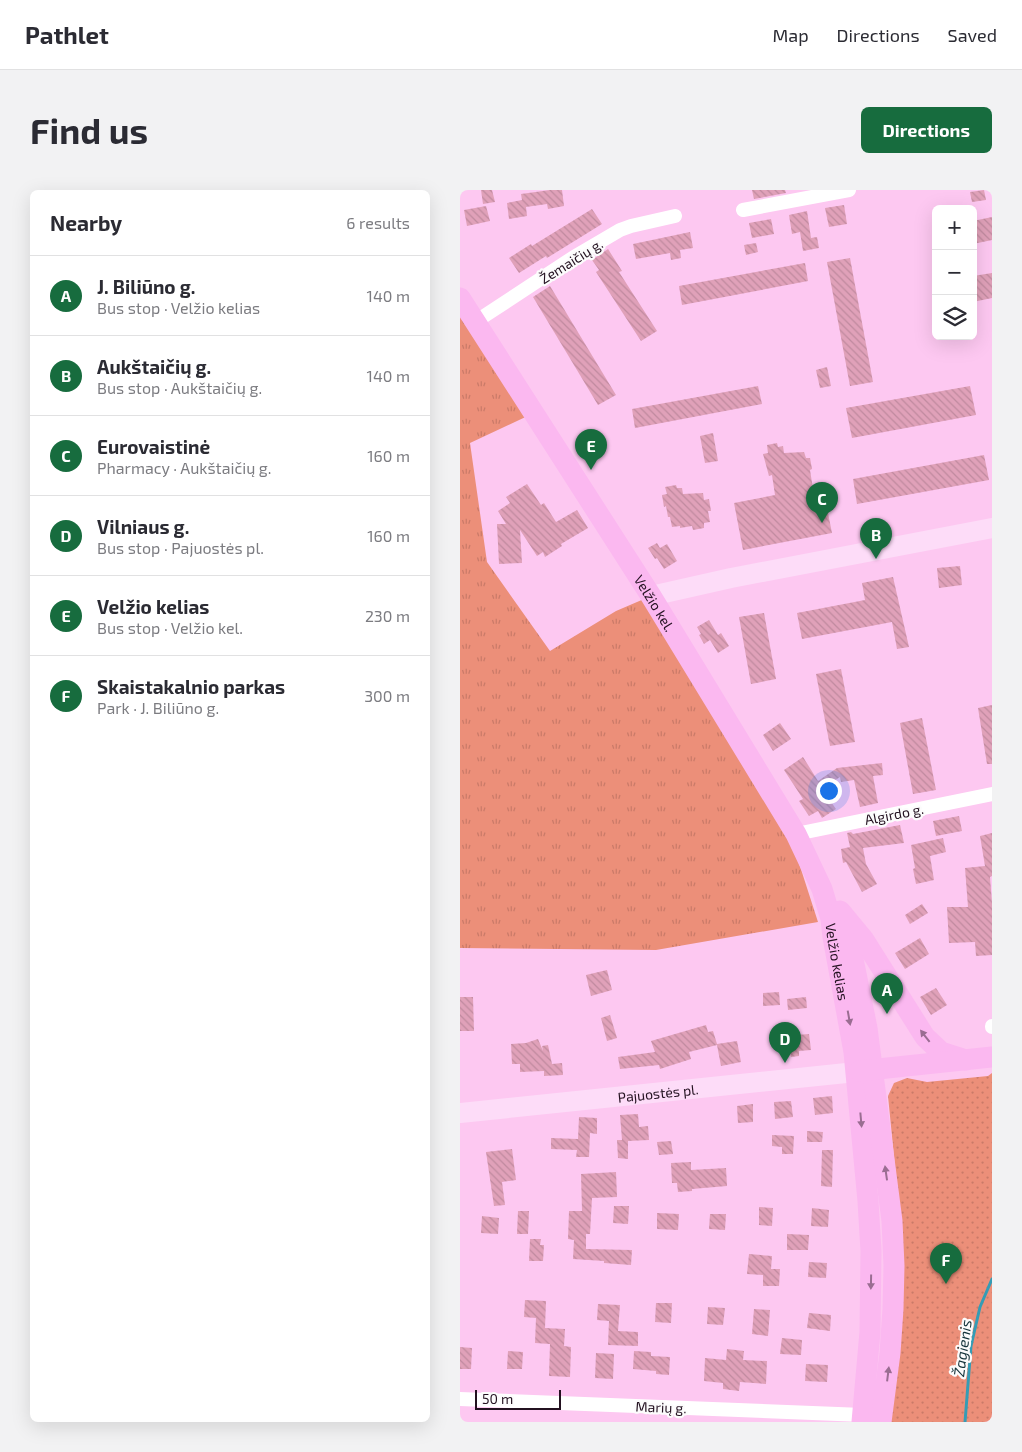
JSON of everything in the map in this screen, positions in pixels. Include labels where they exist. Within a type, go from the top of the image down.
[{"type":"main road","name":"Velžio kel.","points":[[460,298],[651,596],[796,834],[822,889],[832,919]]},
{"type":"main road","points":[[651,596],[731,578],[992,528]]},
{"type":"main road","points":[[822,889],[864,940],[925,1036],[941,1052],[966,1060]]},
{"type":"main road","name":"Velžio kelias","points":[[832,919],[833,936],[849,1018],[865,1071],[871,1251],[869,1420]]},
{"type":"main road","points":[[865,1071],[992,1057]]},
{"type":"main road","name":"Pajuostės pl.","points":[[460,1114],[865,1071]]},
{"type":"street","points":[[743,210],[849,190]]},
{"type":"street","name":"Žemaičių g.","points":[[475,322],[620,230],[675,216]]},
{"type":"street","name":"Algirdo g.","points":[[796,834],[992,794]]},
{"type":"street","name":"Marių g.","points":[[460,1399],[869,1420]]},
{"type":"green space","points":[[460,297],[534,413],[470,443],[487,562],[550,651],[616,611],[651,596],[780,819],[798,860],[818,922],[656,950],[460,948]]},
{"type":"green space","points":[[992,1073],[992,1422],[888,1422],[901,1227],[888,1096],[894,1083],[907,1078],[927,1082],[988,1076]]},
{"type":"building","points":[[481,190],[492,190],[495,202],[483,204]]},
{"type":"building","points":[[562,190],[564,206],[548,209],[547,204],[526,207],[527,216],[509,219],[507,203],[522,200],[521,194]]},
{"type":"building","points":[[752,190],[785,190],[786,193],[754,199]]},
{"type":"building","points":[[984,190],[986,200],[972,202],[970,192]]},
{"type":"building","points":[[844,205],[847,224],[829,227],[825,208]]},
{"type":"building","points":[[486,206],[490,221],[467,226],[464,210]]},
{"type":"building","points":[[592,209],[602,224],[519,273],[509,258]]},
{"type":"building","points":[[807,211],[811,238],[817,237],[819,248],[803,251],[800,232],[792,234],[789,215]]},
{"type":"building","points":[[992,217],[992,240],[977,243],[977,220]]},
{"type":"building","points":[[771,219],[774,234],[752,238],[749,223]]},
{"type":"building","points":[[690,232],[693,248],[680,250],[681,258],[671,260],[670,253],[636,259],[633,244]]},
{"type":"building","points":[[756,243],[758,252],[746,255],[744,245]]},
{"type":"building","points":[[608,249],[622,271],[619,272],[657,331],[641,341],[596,272],[599,270],[592,260]]},
{"type":"building","points":[[850,258],[873,382],[850,386],[827,262]]},
{"type":"building","points":[[805,263],[808,281],[682,305],[679,286]]},
{"type":"building","points":[[992,273],[992,298],[977,301],[977,275]]},
{"type":"building","points":[[550,286],[616,395],[598,405],[533,297]]},
{"type":"building","points":[[827,367],[831,386],[820,388],[816,370]]},
{"type":"building","points":[[758,386],[762,404],[635,428],[632,409]]},
{"type":"building","points":[[970,386],[976,415],[852,438],[846,408]]},
{"type":"building","points":[[713,433],[718,461],[705,463],[700,436]]},
{"type":"building","points":[[777,443],[778,447],[783,446],[784,453],[804,452],[806,458],[810,458],[814,495],[824,493],[832,533],[743,550],[734,503],[775,495],[772,475],[769,476],[763,454],[768,453],[767,445]]},
{"type":"building","points":[[984,455],[989,480],[857,504],[853,479]]},
{"type":"building","points":[[527,484],[541,505],[544,503],[556,522],[577,510],[588,528],[561,544],[562,546],[545,557],[543,552],[537,556],[520,530],[522,563],[499,564],[497,524],[506,524],[498,511],[510,503],[506,497]]},
{"type":"building","points":[[676,485],[677,488],[682,488],[683,494],[703,493],[704,500],[709,499],[711,511],[708,511],[710,522],[704,523],[704,528],[693,530],[692,526],[672,527],[666,506],[664,507],[662,495],[667,494],[665,487]]},
{"type":"building","points":[[657,543],[660,548],[667,544],[677,561],[664,569],[648,548]]},
{"type":"building","points":[[960,566],[962,585],[939,588],[937,568]]},
{"type":"building","points":[[893,577],[909,647],[897,649],[892,622],[802,639],[797,613],[865,600],[862,583]]},
{"type":"building","points":[[764,613],[776,679],[751,684],[739,617]]},
{"type":"building","points":[[709,620],[718,635],[721,633],[729,646],[718,653],[710,640],[704,644],[699,635],[701,634],[697,627]]},
{"type":"building","points":[[841,669],[855,742],[830,746],[816,674]]},
{"type":"building","points":[[992,705],[992,764],[987,764],[978,708]]},
{"type":"building","points":[[922,718],[936,790],[913,794],[900,723]]},
{"type":"building","points":[[780,723],[791,739],[773,751],[763,735]]},
{"type":"building","points":[[803,757],[818,781],[837,768],[882,763],[883,775],[873,776],[878,803],[860,807],[854,780],[841,782],[840,777],[828,785],[820,786],[836,809],[822,818],[818,811],[809,816],[799,801],[803,799],[784,770]]},
{"type":"building","points":[[959,816],[962,831],[936,836],[933,821]]},
{"type":"building","points":[[900,825],[904,843],[863,848],[866,864],[877,884],[862,892],[846,862],[843,863],[841,849],[850,847],[847,833],[851,832],[853,834]]},
{"type":"building","points":[[992,833],[992,876],[990,877],[992,955],[976,956],[975,942],[949,943],[947,907],[968,907],[965,868],[985,866],[980,836]]},
{"type":"building","points":[[943,838],[946,852],[930,856],[934,880],[916,884],[911,845]]},
{"type":"building","points":[[922,904],[928,913],[910,924],[905,915]]},
{"type":"building","points":[[920,938],[929,954],[905,969],[895,953]]},
{"type":"building","points":[[607,970],[612,990],[591,996],[586,975]]},
{"type":"building","points":[[936,988],[947,1005],[931,1015],[920,997]]},
{"type":"building","points":[[779,992],[780,1005],[763,1006],[763,993]]},
{"type":"building","points":[[460,997],[473,997],[474,1031],[460,1031]]},
{"type":"building","points":[[806,997],[807,1008],[788,1010],[787,999]]},
{"type":"building","points":[[610,1015],[617,1038],[607,1041],[601,1018]]},
{"type":"building","points":[[706,1025],[708,1032],[713,1031],[717,1044],[737,1041],[741,1062],[721,1066],[717,1045],[689,1052],[691,1059],[660,1069],[659,1065],[620,1069],[618,1057],[655,1052],[651,1041]]},
{"type":"building","points":[[809,1034],[811,1050],[799,1051],[799,1056],[791,1057],[790,1052],[785,1053],[783,1036]]},
{"type":"building","points":[[538,1039],[543,1051],[542,1046],[548,1045],[552,1064],[562,1063],[563,1075],[544,1076],[544,1071],[520,1072],[520,1064],[512,1064],[511,1044],[526,1043]]},
{"type":"building","points":[[832,1096],[833,1113],[815,1115],[813,1098]]},
{"type":"building","points":[[791,1101],[793,1117],[775,1119],[774,1102]]},
{"type":"building","points":[[753,1104],[753,1122],[738,1123],[737,1106]]},
{"type":"building","points":[[638,1114],[639,1127],[648,1126],[649,1140],[628,1141],[628,1159],[618,1158],[617,1140],[622,1140],[620,1115]]},
{"type":"building","points":[[579,1117],[597,1118],[597,1134],[590,1133],[589,1157],[576,1157],[577,1150],[551,1149],[551,1138],[578,1139]]},
{"type":"building","points":[[807,1131],[823,1132],[822,1142],[807,1142]]},
{"type":"building","points":[[772,1135],[794,1136],[793,1154],[782,1154],[782,1147],[772,1146]]},
{"type":"building","points":[[671,1141],[673,1154],[659,1155],[657,1142]]},
{"type":"building","points":[[512,1149],[516,1180],[502,1182],[505,1205],[494,1206],[486,1152]]},
{"type":"building","points":[[822,1150],[833,1150],[832,1187],[821,1186]]},
{"type":"building","points":[[691,1162],[691,1170],[726,1168],[727,1186],[678,1192],[677,1183],[672,1183],[671,1163]]},
{"type":"building","points":[[616,1172],[617,1197],[592,1198],[590,1234],[586,1234],[586,1249],[632,1250],[631,1265],[573,1259],[574,1240],[568,1239],[569,1211],[582,1211],[581,1174]]},
{"type":"building","points":[[614,1206],[629,1206],[628,1224],[613,1223]]},
{"type":"building","points":[[759,1207],[773,1208],[772,1226],[759,1225]]},
{"type":"building","points":[[812,1208],[829,1210],[828,1227],[811,1226]]},
{"type":"building","points":[[518,1211],[529,1211],[528,1234],[517,1234]]},
{"type":"building","points":[[657,1213],[679,1214],[678,1230],[657,1229]]},
{"type":"building","points":[[710,1214],[726,1214],[725,1230],[709,1229]]},
{"type":"building","points":[[482,1216],[499,1218],[498,1234],[481,1233]]},
{"type":"building","points":[[787,1234],[809,1235],[808,1250],[787,1250]]},
{"type":"building","points":[[530,1239],[541,1239],[540,1245],[544,1245],[543,1261],[529,1261]]},
{"type":"building","points":[[749,1254],[772,1256],[771,1269],[780,1269],[779,1286],[763,1286],[763,1275],[747,1274]]},
{"type":"building","points":[[809,1262],[827,1263],[826,1278],[808,1277]]},
{"type":"building","points":[[525,1300],[546,1301],[545,1328],[565,1329],[564,1346],[571,1347],[570,1377],[549,1376],[550,1344],[535,1343],[536,1318],[524,1317]]},
{"type":"building","points":[[656,1303],[672,1303],[671,1323],[655,1322]]},
{"type":"building","points":[[598,1304],[620,1305],[618,1331],[638,1332],[638,1346],[608,1345],[609,1321],[597,1320]]},
{"type":"building","points":[[708,1307],[725,1308],[723,1325],[707,1324]]},
{"type":"building","points":[[754,1309],[770,1310],[768,1336],[752,1334]]},
{"type":"building","points":[[809,1313],[831,1315],[830,1331],[807,1328]]},
{"type":"building","points":[[782,1338],[802,1340],[801,1355],[780,1354]]},
{"type":"building","points":[[460,1347],[472,1348],[471,1369],[460,1369]]},
{"type":"building","points":[[727,1349],[744,1351],[743,1360],[767,1361],[766,1384],[740,1382],[739,1391],[723,1389],[723,1383],[704,1381],[705,1358],[726,1360]]},
{"type":"building","points":[[508,1351],[523,1352],[522,1369],[507,1369]]},
{"type":"building","points":[[634,1351],[651,1352],[651,1356],[670,1357],[669,1375],[656,1374],[656,1371],[633,1369]]},
{"type":"building","points":[[596,1353],[614,1354],[613,1379],[595,1378]]},
{"type":"building","points":[[806,1364],[828,1365],[827,1382],[805,1381]]},
{"type":"waterway","name":"Žagienis","points":[[965,1422],[971,1346],[980,1307],[992,1279]]},
{"type":"place","name":"Velžio kelias","points":[[591,470]]},
{"type":"place","name":"Eurovaistinė","points":[[822,523]]},
{"type":"place","name":"Aukštaičių g.","points":[[876,559]]},
{"type":"place","name":"J. Biliūno g.","points":[[887,1014]]},
{"type":"place","name":"Vilniaus g.","points":[[785,1063]]},
{"type":"place","name":"Skaistakalnio parkas","points":[[946,1284]]}]
